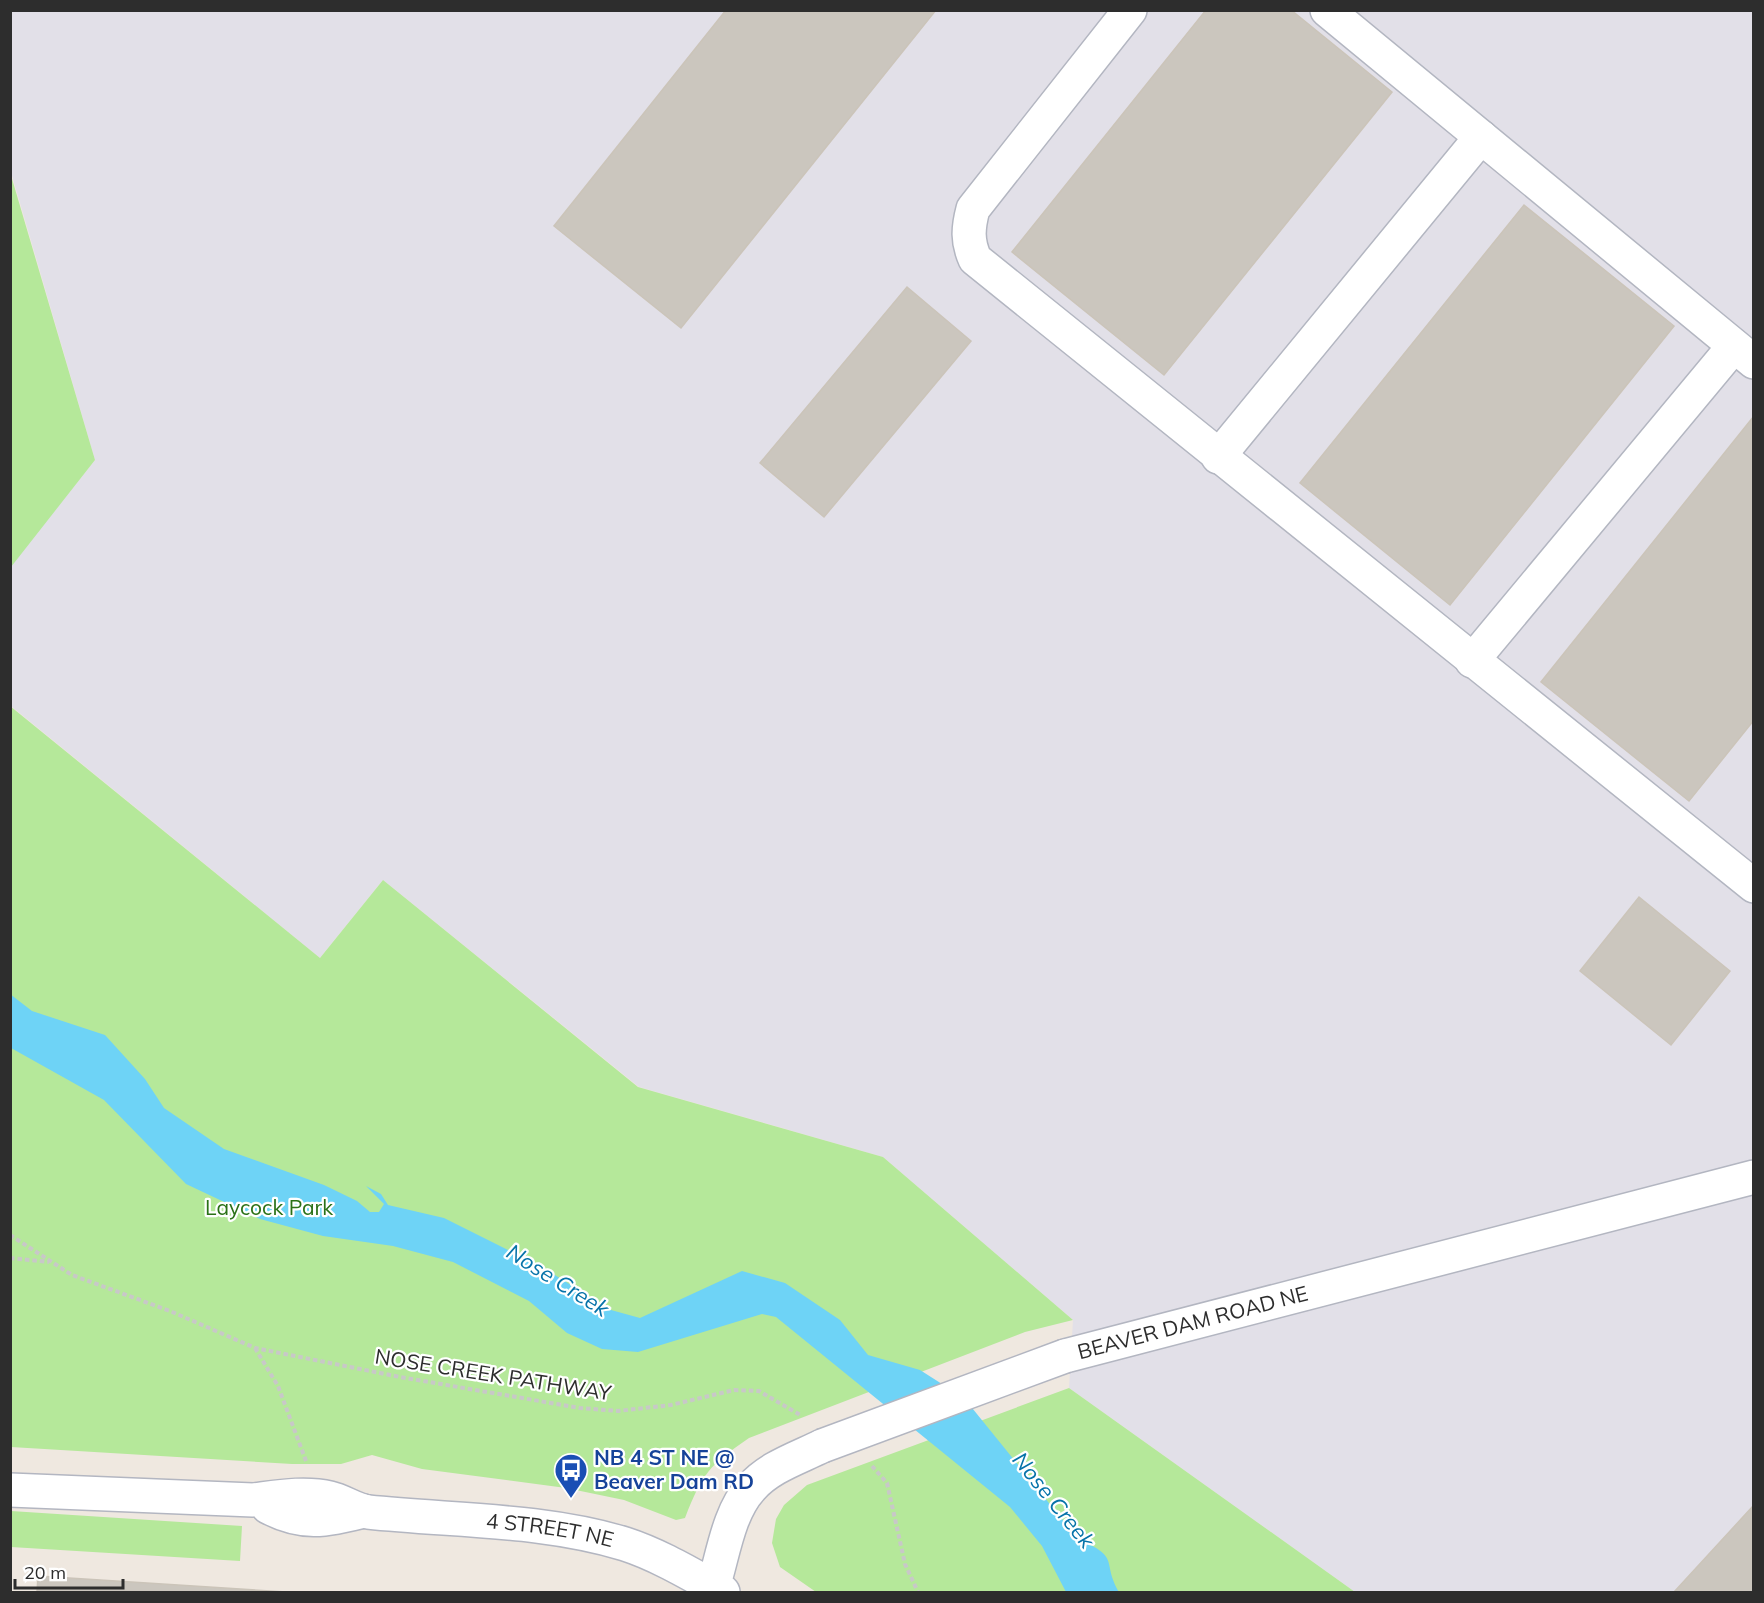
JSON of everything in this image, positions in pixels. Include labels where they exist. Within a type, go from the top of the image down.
[{"type":"street","points":[[1130,10],[972,209],[968,227],[968,243],[975,259],[1000,282],[1752,883]]},
{"type":"street","points":[[1327,10],[1744,354],[1472,661]]},
{"type":"street","points":[[1218,457],[1481,136]]},
{"type":"street","name":"BEAVER DAM ROAD NE","points":[[718,1590],[736,1512],[750,1488],[817,1435],[1065,1356],[1754,1177]]},
{"type":"street","name":"4 STREET NE","points":[[10,1490],[253,1500],[281,1496],[330,1498],[364,1511],[574,1531],[627,1545],[718,1590]]},
{"type":"path","name":"NOSE CREEK PATHWAY","points":[[10,1234],[49,1262],[94,1284],[170,1311],[255,1348],[400,1377],[580,1408],[618,1411],[671,1406],[734,1390],[759,1391],[785,1404],[817,1435]]},
{"type":"path","points":[[10,1258],[49,1262]]},
{"type":"path","points":[[255,1348],[278,1386],[307,1463]]},
{"type":"path","points":[[865,1461],[887,1483],[904,1564],[918,1593]]},
{"type":"shaded area","points":[[11,11],[1753,11],[1753,1592],[1355,1592],[1069,1388],[1073,1320],[883,1157],[639,1087],[383,880],[320,958],[11,706],[10,567],[95,460],[11,172]]},
{"type":"green space","points":[[10,172],[95,460],[11,567],[10,567]]},
{"type":"green space","name":"Laycock Park","points":[[10,706],[320,958],[383,880],[638,1087],[883,1157],[1073,1320],[1025,1332],[749,1438],[716,1463],[697,1490],[685,1518],[676,1520],[624,1500],[566,1488],[422,1469],[372,1455],[341,1464],[292,1464],[11,1447]]},
{"type":"green space","points":[[1069,1388],[1355,1592],[816,1592],[780,1567],[772,1543],[776,1519],[784,1505],[807,1485]]},
{"type":"green space","points":[[11,1511],[242,1526],[240,1561],[11,1547]]},
{"type":"water","name":"Nose Creek","points":[[10,994],[32,1011],[105,1035],[145,1079],[164,1108],[224,1149],[324,1185],[357,1201],[370,1212],[379,1212],[384,1204],[366,1186],[381,1194],[388,1205],[444,1218],[542,1267],[611,1310],[640,1318],[742,1271],[785,1283],[840,1320],[868,1355],[920,1370],[964,1398],[1078,1539],[1092,1545],[1106,1556],[1119,1592],[1066,1592],[1042,1546],[1010,1507],[776,1317],[762,1314],[638,1352],[602,1349],[567,1333],[529,1301],[453,1262],[393,1246],[323,1236],[260,1219],[186,1184],[104,1100],[11,1048]]},
{"type":"building","points":[[726,10],[936,10],[681,328],[554,226]]},
{"type":"building","points":[[1206,10],[1291,10],[1392,92],[1164,375],[1012,252]]},
{"type":"building","points":[[1524,205],[1674,326],[1450,605],[1300,483]]},
{"type":"building","points":[[907,287],[971,341],[824,517],[760,463]]},
{"type":"building","points":[[1754,416],[1754,720],[1689,801],[1541,682]]},
{"type":"building","points":[[1639,897],[1730,971],[1671,1045],[1580,971]]},
{"type":"building","points":[[1754,1505],[1754,1592],[1674,1592]]},
{"type":"building","points":[[38,1576],[286,1592],[37,1592]]},
{"type":"place","name":"NB 4 ST NE @ Beaver Dam RD","points":[[571,1499]]}]
